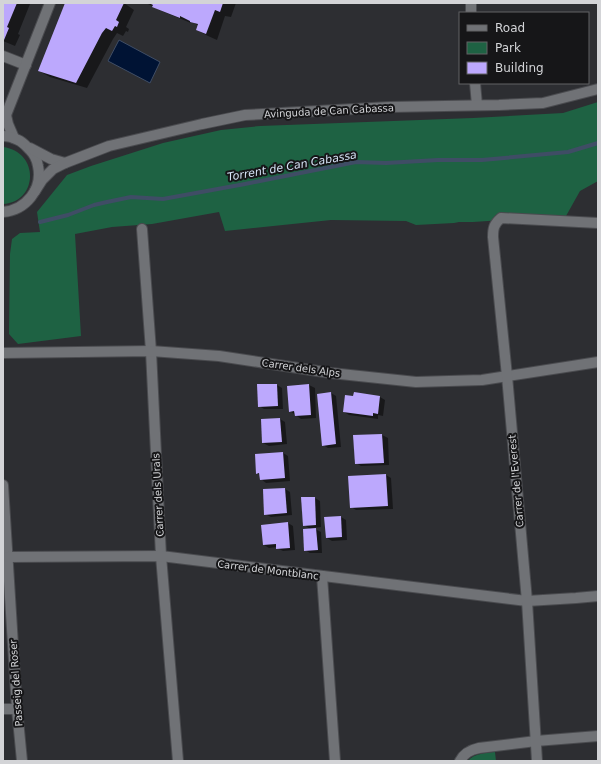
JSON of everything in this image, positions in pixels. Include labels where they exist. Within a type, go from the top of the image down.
[{"type":"street","points":[[14,138],[5,117],[50,3]]},
{"type":"street","points":[[3,56],[26,65]]},
{"type":"street","points":[[475,84],[477,105]]},
{"type":"street","name":"Avinguda de Can Cabassa","points":[[6,212],[17,209],[26,203],[33,196],[42,180],[53,169],[65,163],[109,146],[202,124],[245,115],[542,103],[598,88]]},
{"type":"street","points":[[3,136],[18,139],[33,153],[37,160],[39,172],[38,184],[35,191]]},
{"type":"street","points":[[26,146],[51,159],[65,163]]},
{"type":"street","points":[[3,220],[6,212]]},
{"type":"street","name":"Carrer de l'Everest","points":[[537,761],[526,601],[507,376],[492,237],[496,222],[501,218],[598,223]]},
{"type":"street","name":"Carrer dels Urals","points":[[142,229],[151,351],[161,556],[178,761]]},
{"type":"street","name":"Carrer dels Alps","points":[[3,353],[151,351],[219,356],[331,374],[416,382],[482,380],[598,362]]},
{"type":"street","name":"Passeig del Roser","points":[[3,485],[6,590],[22,761]]},
{"type":"street","name":"Carrer de Montblanc","points":[[6,553],[161,556],[526,601],[598,596]]},
{"type":"street","points":[[322,576],[335,761]]},
{"type":"street","points":[[3,709],[17,709]]},
{"type":"street","points":[[460,761],[465,754],[479,748],[598,736]]},
{"type":"green space","points":[[598,102],[598,181],[580,191],[566,216],[416,225],[406,221],[331,220],[225,231],[219,212],[152,224],[112,227],[75,234],[81,336],[18,344],[9,334],[10,254],[12,239],[20,233],[40,232],[37,212],[67,175],[163,143],[221,130],[260,126],[563,113]]},
{"type":"green space","points":[[3,147],[15,151],[24,158],[30,177],[28,186],[23,195],[15,201],[3,204]]},
{"type":"green space","points":[[495,752],[496,761],[468,761],[477,755]]},
{"type":"water","points":[[119,40],[160,62],[150,83],[108,61]]},
{"type":"building","points":[[3,3],[17,3],[7,27],[9,28],[4,40],[3,40]]},
{"type":"building","points":[[65,3],[124,3],[116,20],[119,22],[117,27],[115,26],[112,31],[106,28],[102,33],[76,83],[38,71]]},
{"type":"building","points":[[149,3],[223,3],[220,12],[215,10],[206,34],[196,30],[198,24],[190,22],[180,16],[180,18],[152,7],[153,5]]},
{"type":"building","points":[[257,384],[277,384],[278,406],[258,407]]},
{"type":"building","points":[[309,384],[311,415],[295,416],[294,411],[289,412],[287,386]]},
{"type":"building","points":[[331,392],[336,444],[322,446],[317,394]]},
{"type":"building","points":[[354,392],[380,396],[378,414],[373,413],[373,416],[343,412],[345,395],[353,396]]},
{"type":"building","points":[[280,418],[282,442],[262,443],[261,419]]},
{"type":"building","points":[[382,434],[384,463],[355,464],[353,435]]},
{"type":"building","points":[[283,452],[285,478],[260,480],[259,473],[256,474],[255,454]]},
{"type":"building","points":[[386,474],[388,506],[350,508],[348,476]]},
{"type":"building","points":[[285,488],[287,513],[264,515],[263,489]]},
{"type":"building","points":[[301,497],[315,497],[316,525],[303,526]]},
{"type":"building","points":[[341,516],[342,537],[326,538],[324,517]]},
{"type":"building","points":[[288,522],[290,548],[276,549],[276,544],[263,545],[261,525]]},
{"type":"building","points":[[316,528],[318,550],[304,551],[303,529]]},
{"type":"waterway","name":"Torrent de Can Cabassa","points":[[40,222],[68,215],[94,205],[131,197],[163,199],[356,162],[386,163],[438,160],[482,160],[568,152],[598,143]]}]
